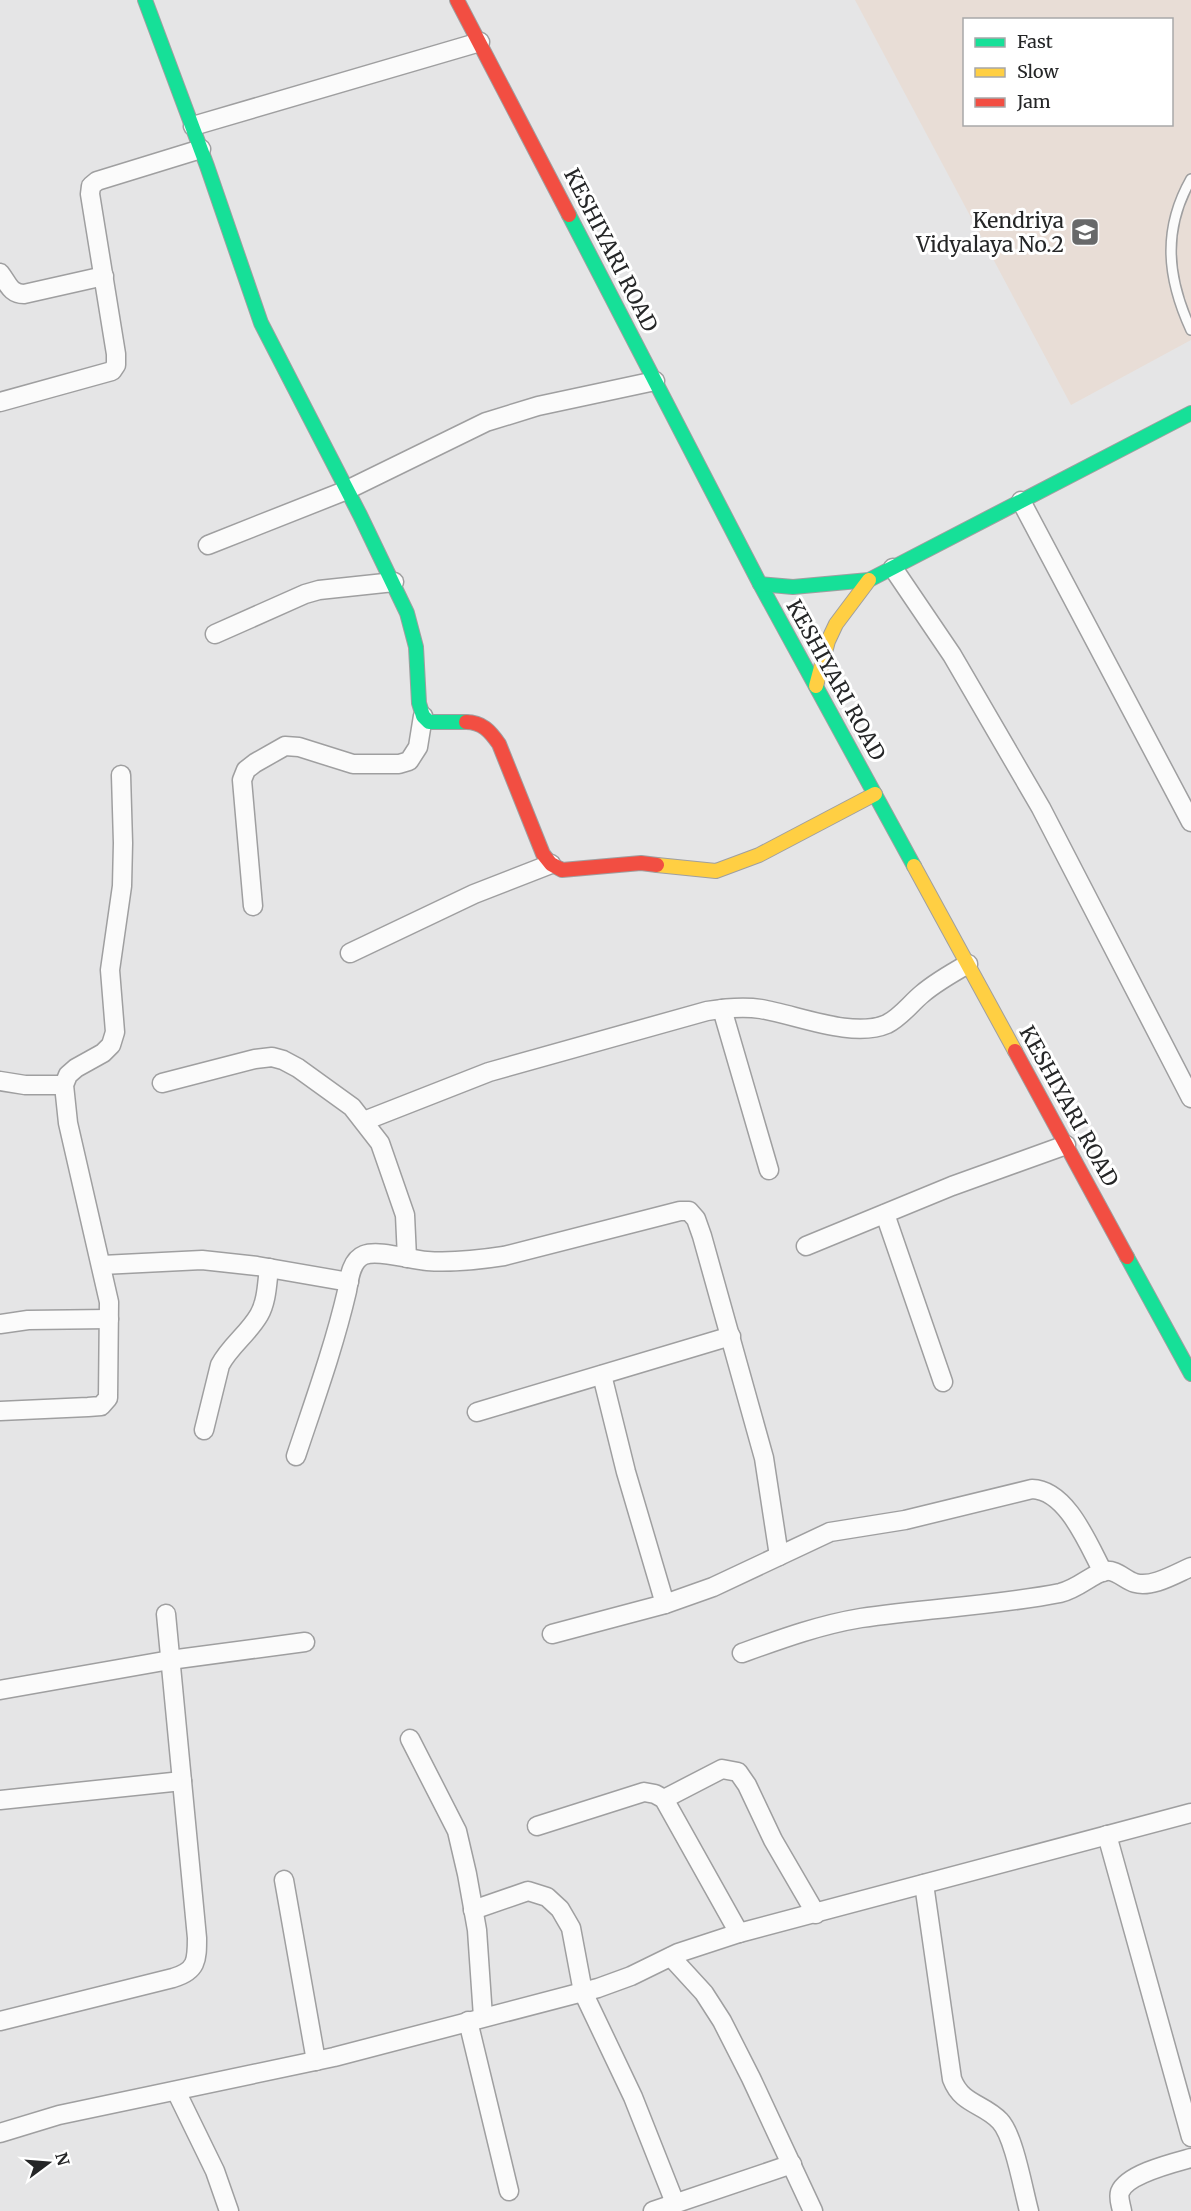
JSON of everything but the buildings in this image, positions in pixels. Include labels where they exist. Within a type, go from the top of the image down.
[{"type":"street","points":[[145,0],[201,149],[261,323],[394,582],[407,613],[416,647],[418,692],[423,716],[418,747],[409,761],[399,764],[353,764],[299,747],[285,746],[246,770],[242,780],[253,906]]},
{"type":"street","name":"KESHIYARI ROAD","points":[[460,2],[760,584],[1191,1374]]},
{"type":"street","points":[[192,126],[480,42]]},
{"type":"street","points":[[0,402],[112,370],[116,365],[90,194],[91,186],[97,181],[201,149]]},
{"type":"street","points":[[0,273],[16,294],[104,276]]},
{"type":"street","points":[[208,545],[347,490],[486,422],[538,406],[655,381]]},
{"type":"street","points":[[760,584],[793,586],[869,580],[1191,413]]},
{"type":"street","points":[[1021,501],[1191,822]]},
{"type":"street","points":[[893,568],[952,655],[1041,808],[1191,1098]]},
{"type":"street","points":[[816,686],[832,632],[869,580]]},
{"type":"street","points":[[215,634],[312,592],[394,582]]},
{"type":"street","points":[[423,716],[429,722],[475,722],[488,729],[499,744],[543,854],[551,864],[562,870],[641,863],[716,871],[759,855],[875,794]]},
{"type":"street","points":[[0,1411],[101,1406],[108,1398],[109,1302],[71,1134],[64,1085],[68,1075],[76,1068],[103,1053],[111,1045],[115,1032],[110,970],[122,886],[121,775]]},
{"type":"street","points":[[350,953],[474,894],[551,864]]},
{"type":"street","points":[[364,1120],[489,1072],[696,1014],[722,1009],[761,1009],[845,1027],[878,1027],[902,1014],[937,982],[968,964]]},
{"type":"street","points":[[722,1009],[769,1170]]},
{"type":"street","points":[[162,1083],[255,1059],[272,1057],[298,1068],[352,1107],[380,1143],[398,1192],[407,1231],[407,1258]]},
{"type":"street","points":[[0,1081],[25,1085],[64,1085]]},
{"type":"street","points":[[806,1246],[951,1186],[1066,1145]]},
{"type":"street","points":[[296,1456],[338,1329],[356,1261],[364,1255],[377,1254],[426,1261],[463,1261],[504,1256],[617,1226],[680,1211],[689,1211],[696,1220],[702,1236],[764,1458],[779,1556]]},
{"type":"street","points":[[885,1214],[943,1382]]},
{"type":"street","points":[[102,1264],[202,1260],[269,1268],[349,1282]]},
{"type":"street","points":[[204,1430],[220,1365],[259,1315],[265,1301],[269,1268]]},
{"type":"street","points":[[0,1324],[28,1320],[109,1319]]},
{"type":"street","points":[[477,1412],[731,1336]]},
{"type":"street","points":[[602,1375],[626,1472],[665,1604]]},
{"type":"street","points":[[552,1634],[665,1604],[713,1587],[830,1533],[905,1520],[1032,1489],[1041,1489],[1051,1494],[1064,1505],[1103,1572]]},
{"type":"street","points":[[742,1653],[800,1632],[849,1620],[1064,1592],[1082,1585],[1103,1572],[1111,1571],[1136,1583],[1146,1584],[1191,1567]]},
{"type":"street","points":[[0,2021],[173,1978],[186,1974],[193,1967],[197,1956],[197,1938],[166,1614]]},
{"type":"street","points":[[0,1690],[170,1660],[305,1642]]},
{"type":"street","points":[[410,1739],[457,1831],[473,1910],[475,2019],[510,2191]]},
{"type":"street","points":[[664,1798],[722,1769],[738,1772],[747,1785],[773,1840],[816,1914]]},
{"type":"street","points":[[0,1800],[182,1781]]},
{"type":"street","points":[[537,1826],[644,1792],[664,1798],[739,1933]]},
{"type":"street","points":[[0,2133],[59,2115],[316,2061],[583,1992],[631,1977],[671,1957],[739,1933],[1191,1813]]},
{"type":"street","points":[[1107,1835],[1191,2137]]},
{"type":"street","points":[[284,1880],[316,2061]]},
{"type":"street","points":[[924,1884],[952,2079],[956,2090],[965,2100],[990,2112],[1001,2122],[1009,2138],[1029,2211]]},
{"type":"street","points":[[473,1910],[528,1892],[548,1897],[560,1909],[571,1928],[583,1992],[633,2097],[675,2203]]},
{"type":"street","points":[[671,1957],[704,1993],[722,2021],[813,2211]]},
{"type":"street","points":[[176,2091],[216,2171],[229,2211]]},
{"type":"street","points":[[1122,2211],[1121,2191],[1131,2181],[1152,2170],[1191,2158]]},
{"type":"street","points":[[652,2211],[792,2164]]},
{"type":"lane","points":[[1191,178],[1183,193],[1176,217],[1170,257],[1173,280],[1191,330]]},
{"type":"shaded area","name":"Kendriya Vidyalaya No.2","points":[[855,0],[1191,0],[1191,340],[1071,405]]},
{"type":"traffic: fast","points":[[145,0],[207,166],[261,323],[360,515],[407,613],[416,647],[419,703],[423,716],[429,722],[466,722]]},
{"type":"traffic: fast","points":[[569,215],[760,584],[914,866]]},
{"type":"traffic: fast","points":[[760,584],[793,587],[869,580],[1191,413]]},
{"type":"traffic: fast","points":[[1127,1257],[1191,1374]]},
{"type":"traffic: slow","points":[[816,686],[828,641],[836,624],[869,580]]},
{"type":"traffic: slow","points":[[657,865],[716,871],[759,855],[875,794]]},
{"type":"traffic: slow","points":[[914,866],[1015,1051]]},
{"type":"traffic: jam","points":[[457,0],[569,215]]},
{"type":"traffic: jam","points":[[466,722],[485,728],[499,744],[543,854],[551,864],[562,870],[641,863],[657,865]]},
{"type":"traffic: jam","points":[[1015,1051],[1127,1257]]},
{"type":"place","name":"Kendriya Vidyalaya No.2","points":[[1085,232]]}]
